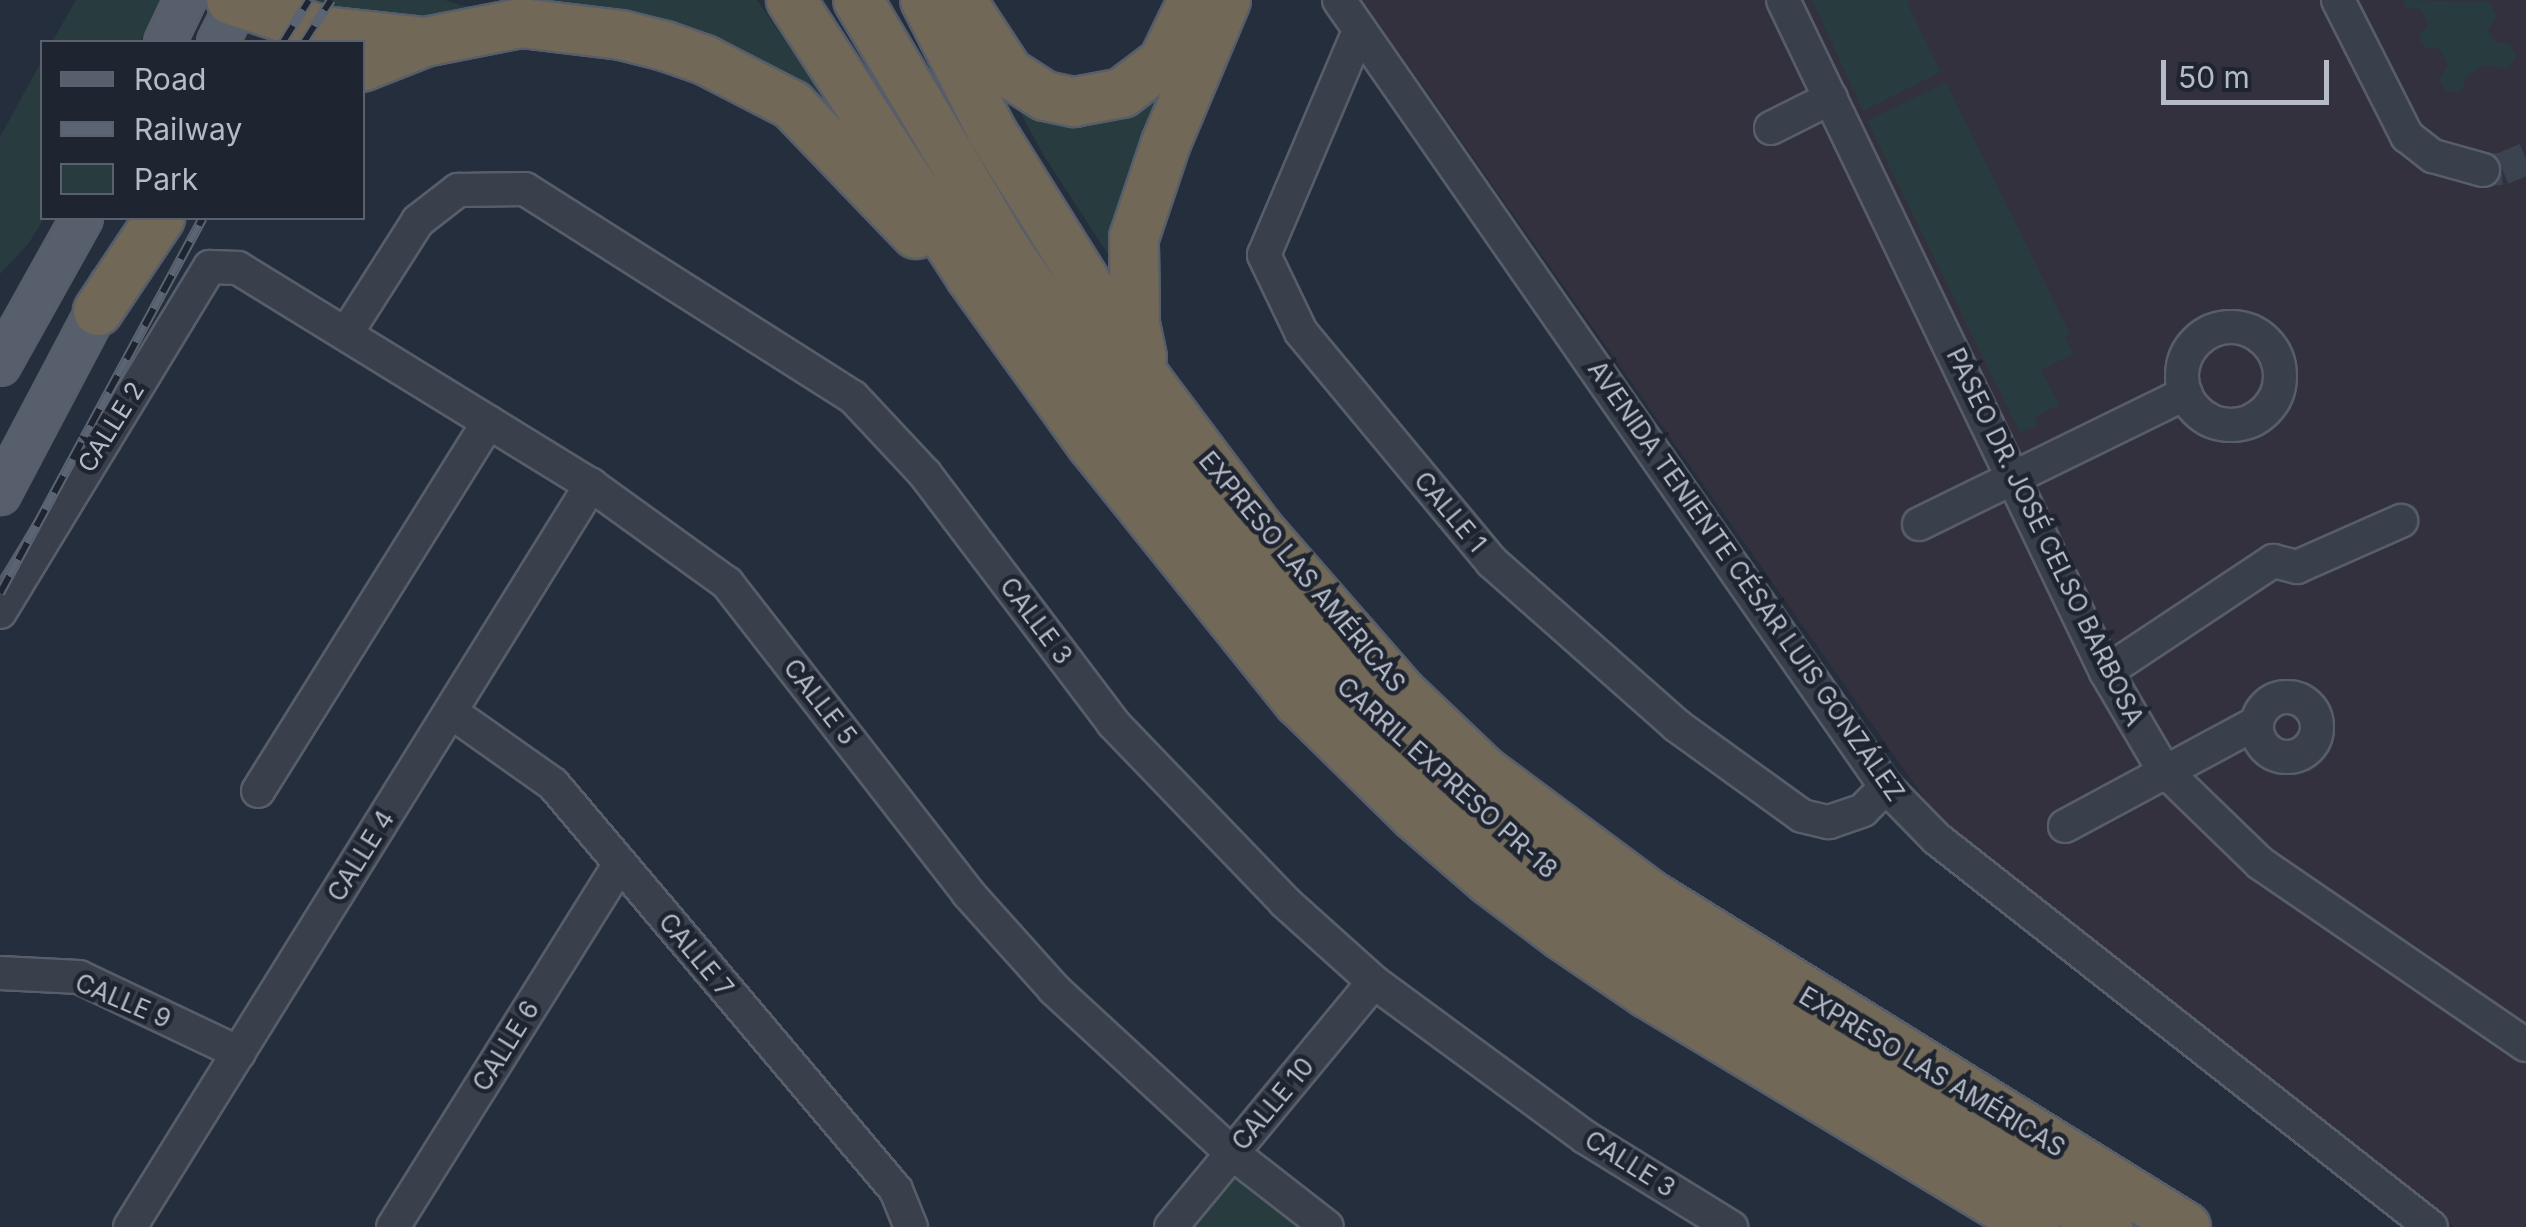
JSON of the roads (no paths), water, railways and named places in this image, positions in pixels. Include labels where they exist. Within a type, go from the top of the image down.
[{"type":"highway","points":[[791,0],[970,276],[1092,445],[1263,661],[1429,828],[1533,914],[1647,993],[2035,1227]]},
{"type":"highway","name":"CARRIL EXPRESO PR-18","points":[[858,0],[1004,247],[1200,526],[1274,614],[1374,720],[1521,850],[1626,928],[1720,992],[2108,1227]]},
{"type":"highway","name":"EXPRESO LAS AMÉRICAS","points":[[925,0],[992,132],[1146,380],[1323,606],[1402,693],[1484,771],[1558,829],[1738,953],[2186,1227]]},
{"type":"highway","points":[[960,0],[1008,73],[1045,96],[1074,102],[1122,93],[1163,62],[1193,0]]},
{"type":"highway","points":[[1146,380],[1135,325],[1134,238],[1166,143],[1226,0]]},
{"type":"highway","points":[[232,11],[324,30],[425,42]]},
{"type":"highway","points":[[365,66],[425,42],[522,23],[622,35],[706,60],[792,105],[910,229],[970,276]]},
{"type":"highway","points":[[98,311],[159,220]]},
{"type":"main road","points":[[166,40],[185,0]]},
{"type":"main road","points":[[0,364],[81,220]]},
{"type":"main road","points":[[0,494],[98,311],[139,220]]},
{"type":"street","name":"AVENIDA TENIENTE CÉSAR LUIS GONZÁLEZ","points":[[1339,0],[1886,787],[1937,839],[2432,1227]]},
{"type":"street","name":"PASEO DR. JOSÉ CELSO BARBOSA","points":[[1783,0],[2106,672],[2163,769],[2260,863],[2526,1045]]},
{"type":"street","points":[[2338,0],[2407,136],[2434,156],[2483,170]]},
{"type":"street","name":"CALLE 1","points":[[1359,30],[1264,255],[1301,332],[1492,562],[1676,726],[1802,816],[1829,822],[1864,810],[1886,787]]},
{"type":"street","points":[[1771,128],[1830,98]]},
{"type":"street","name":"CALLE 3","points":[[346,334],[418,222],[458,190],[525,189],[853,397],[926,474],[1113,723],[1286,902],[1374,982],[1585,1137],[1731,1227]]},
{"type":"street","name":"CALLE 2","points":[[0,612],[11,563],[210,267],[238,268]]},
{"type":"street","name":"CALLE 5","points":[[238,268],[591,485],[727,583],[968,893],[1054,989],[1232,1153],[1324,1226]]},
{"type":"street","points":[[1919,524],[2016,480],[2186,393]]},
{"type":"street","points":[[258,791],[489,422]]},
{"type":"street","name":"CALLE 4","points":[[130,1227],[591,485]]},
{"type":"street","points":[[2106,672],[2273,561],[2297,567],[2401,522]]},
{"type":"street","name":"CALLE 7","points":[[451,712],[553,784],[896,1190],[912,1227]]},
{"type":"street","points":[[2065,826],[2163,769],[2256,723]]},
{"type":"street","name":"CALLE 6","points":[[393,1227],[620,864]]},
{"type":"street","name":"CALLE 9","points":[[0,974],[79,977],[239,1053]]},
{"type":"street","name":"CALLE 10","points":[[1172,1227],[1374,982]]},
{"type":"tunnel","points":[[2483,170],[2502,169],[2526,159]]},
{"type":"railway","points":[[284,40],[309,0]]},
{"type":"railway","points":[[305,40],[331,0]]},
{"type":"railway","points":[[0,593],[202,220]]}]
